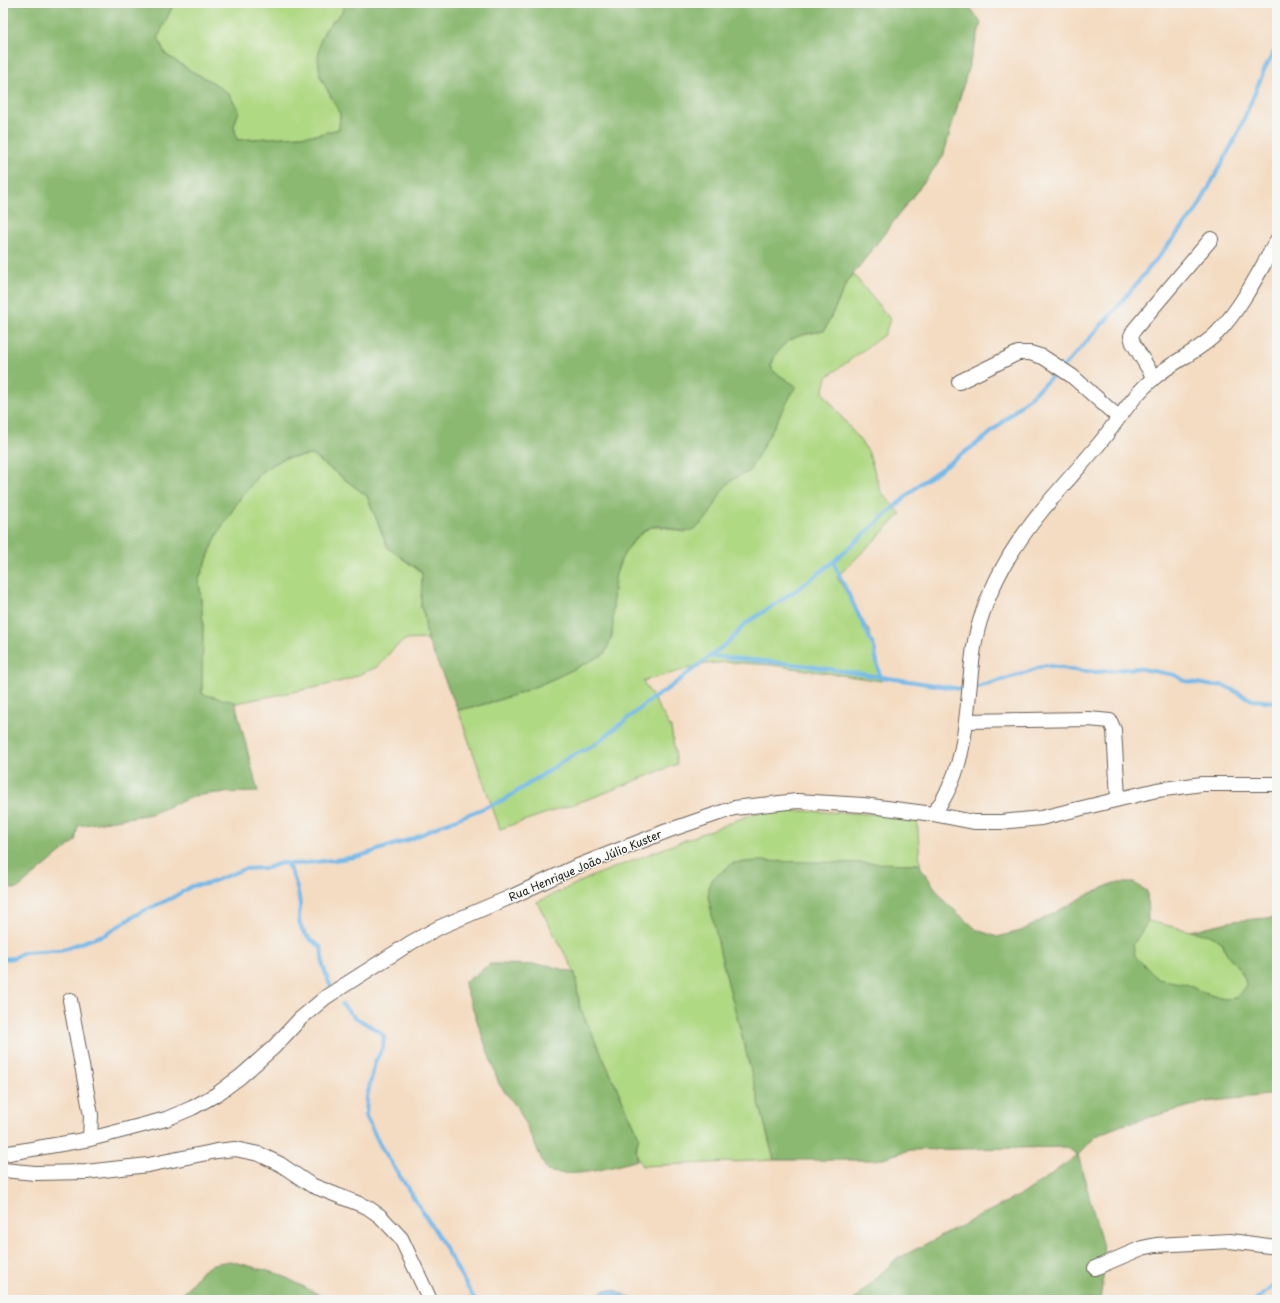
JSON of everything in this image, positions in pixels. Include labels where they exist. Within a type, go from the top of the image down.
[{"type":"street","points":[[1154,378],[1133,343],[1132,336],[1134,330],[1210,239]]},
{"type":"street","points":[[933,814],[945,799],[954,777],[967,721],[975,641],[983,611],[996,580],[1029,527],[1064,483],[1100,442],[1118,417],[1154,378],[1216,334],[1229,319],[1277,240]]},
{"type":"street","points":[[959,382],[1018,353],[1030,352],[1043,357],[1061,368],[1100,399],[1118,417]]},
{"type":"street","points":[[967,721],[1089,719],[1110,721],[1114,730],[1118,798]]},
{"type":"street","name":"Rua Henrique João Júlio Kuster","points":[[3,1154],[90,1139],[166,1119],[192,1108],[217,1094],[240,1077],[274,1047],[300,1019],[326,996],[412,942],[440,927],[513,896],[573,868],[652,836],[734,808],[797,801],[863,805],[933,814],[974,822],[1001,822],[1041,818],[1118,798],[1156,790],[1202,784],[1277,784]]},
{"type":"street","points":[[70,1000],[91,1115],[90,1139]]},
{"type":"street","points":[[3,1170],[35,1173],[86,1172],[148,1165],[217,1151],[235,1149],[259,1154],[280,1164],[311,1185],[367,1207],[380,1216],[401,1238],[430,1300]]},
{"type":"street","points":[[1095,1268],[1142,1248],[1156,1245],[1230,1241],[1277,1247]]},
{"type":"green space","points":[[3,3],[174,3],[158,37],[165,54],[191,71],[214,83],[229,94],[239,111],[234,126],[237,140],[316,135],[339,129],[340,114],[320,76],[318,58],[320,42],[325,30],[342,12],[344,3],[967,3],[981,23],[943,157],[848,281],[824,331],[798,336],[779,349],[771,366],[773,371],[796,386],[749,472],[729,482],[723,489],[710,513],[696,528],[690,531],[684,531],[661,526],[649,528],[637,537],[623,555],[615,577],[612,634],[604,654],[569,672],[515,695],[458,710],[427,639],[424,615],[421,607],[422,572],[388,548],[367,496],[312,455],[285,458],[262,471],[239,500],[217,535],[199,579],[203,622],[202,694],[235,702],[258,792],[216,793],[194,796],[151,814],[78,826],[75,841],[17,889],[3,888]]},
{"type":"green space","points":[[174,3],[344,3],[342,12],[325,30],[320,42],[320,76],[340,114],[339,129],[316,135],[237,140],[234,126],[239,111],[214,83],[191,71],[165,54],[158,37]]},
{"type":"green space","points":[[853,274],[890,319],[885,334],[827,377],[823,393],[868,451],[881,492],[901,514],[837,577],[870,633],[882,681],[772,665],[729,662],[706,664],[643,681],[671,728],[677,764],[597,796],[500,829],[458,710],[515,695],[569,672],[604,654],[612,636],[614,579],[623,555],[637,537],[650,527],[663,527],[686,533],[706,506],[722,489],[739,476],[749,472],[773,371],[771,366],[779,349],[798,336],[824,331],[848,281]]},
{"type":"green space","points":[[312,455],[367,496],[388,548],[422,573],[421,607],[424,615],[427,639],[405,640],[395,647],[377,667],[346,680],[318,687],[236,703],[202,695],[203,622],[199,579],[217,535],[239,500],[262,471],[285,458]]},
{"type":"green space","points":[[767,811],[805,811],[917,816],[920,864],[878,864],[720,952],[774,1160],[642,1166],[638,1159],[637,1151],[639,1136],[580,1008],[575,973],[537,902],[593,876],[755,813]]},
{"type":"green space","points":[[758,861],[920,864],[921,868],[944,901],[977,930],[997,937],[1021,931],[1091,893],[1114,883],[1134,883],[1147,891],[1148,921],[1133,945],[1135,956],[1158,979],[1186,984],[1206,994],[1224,999],[1236,998],[1246,986],[1243,974],[1227,954],[1222,942],[1209,935],[1190,931],[1233,921],[1277,917],[1277,1094],[1205,1102],[1122,1125],[1096,1136],[1078,1155],[1066,1147],[910,1150],[876,1160],[774,1160],[720,952],[708,897],[710,881],[733,863]]},
{"type":"green space","points":[[1148,921],[1209,935],[1222,942],[1227,954],[1243,974],[1246,986],[1236,998],[1224,999],[1158,979],[1135,956],[1133,945]]},
{"type":"green space","points":[[490,964],[547,965],[575,973],[580,1008],[639,1136],[636,1148],[637,1160],[604,1169],[581,1173],[558,1173],[547,1171],[519,1110],[499,1084],[464,983]]},
{"type":"green space","points":[[1078,1155],[1104,1251],[1105,1262],[1100,1300],[854,1300],[895,1260],[1026,1192]]},
{"type":"green space","points":[[230,1261],[279,1274],[329,1300],[178,1300],[202,1271],[213,1264]]},
{"type":"water","points":[[608,1289],[617,1291],[634,1300],[584,1300]]},
{"type":"waterway","points":[[3,959],[14,958],[24,952],[61,950],[106,934],[139,913],[172,898],[192,886],[207,884],[244,869],[267,868],[281,863],[297,864],[360,856],[414,838],[439,826],[504,800],[571,756],[593,746],[652,699],[669,688],[731,640],[745,624],[798,589],[833,562],[921,483],[986,437],[1068,362],[1115,310],[1196,211],[1238,133],[1266,66],[1277,47]]},
{"type":"waterway","points":[[833,562],[874,647],[880,678]]},
{"type":"waterway","points":[[711,656],[802,665],[961,689]]},
{"type":"waterway","points":[[974,688],[1022,674],[1045,665],[1073,670],[1097,672],[1136,668],[1175,675],[1185,681],[1214,686],[1223,685],[1252,700],[1277,702]]},
{"type":"waterway","points":[[286,863],[294,878],[299,894],[299,919],[302,930],[312,941],[321,947],[323,966],[330,985]]},
{"type":"waterway","points":[[342,1004],[353,1016],[384,1036],[383,1047],[375,1062],[367,1097],[366,1116],[380,1145],[437,1234],[475,1300]]},
{"type":"waterway","points":[[1256,1300],[1277,1283]]}]
